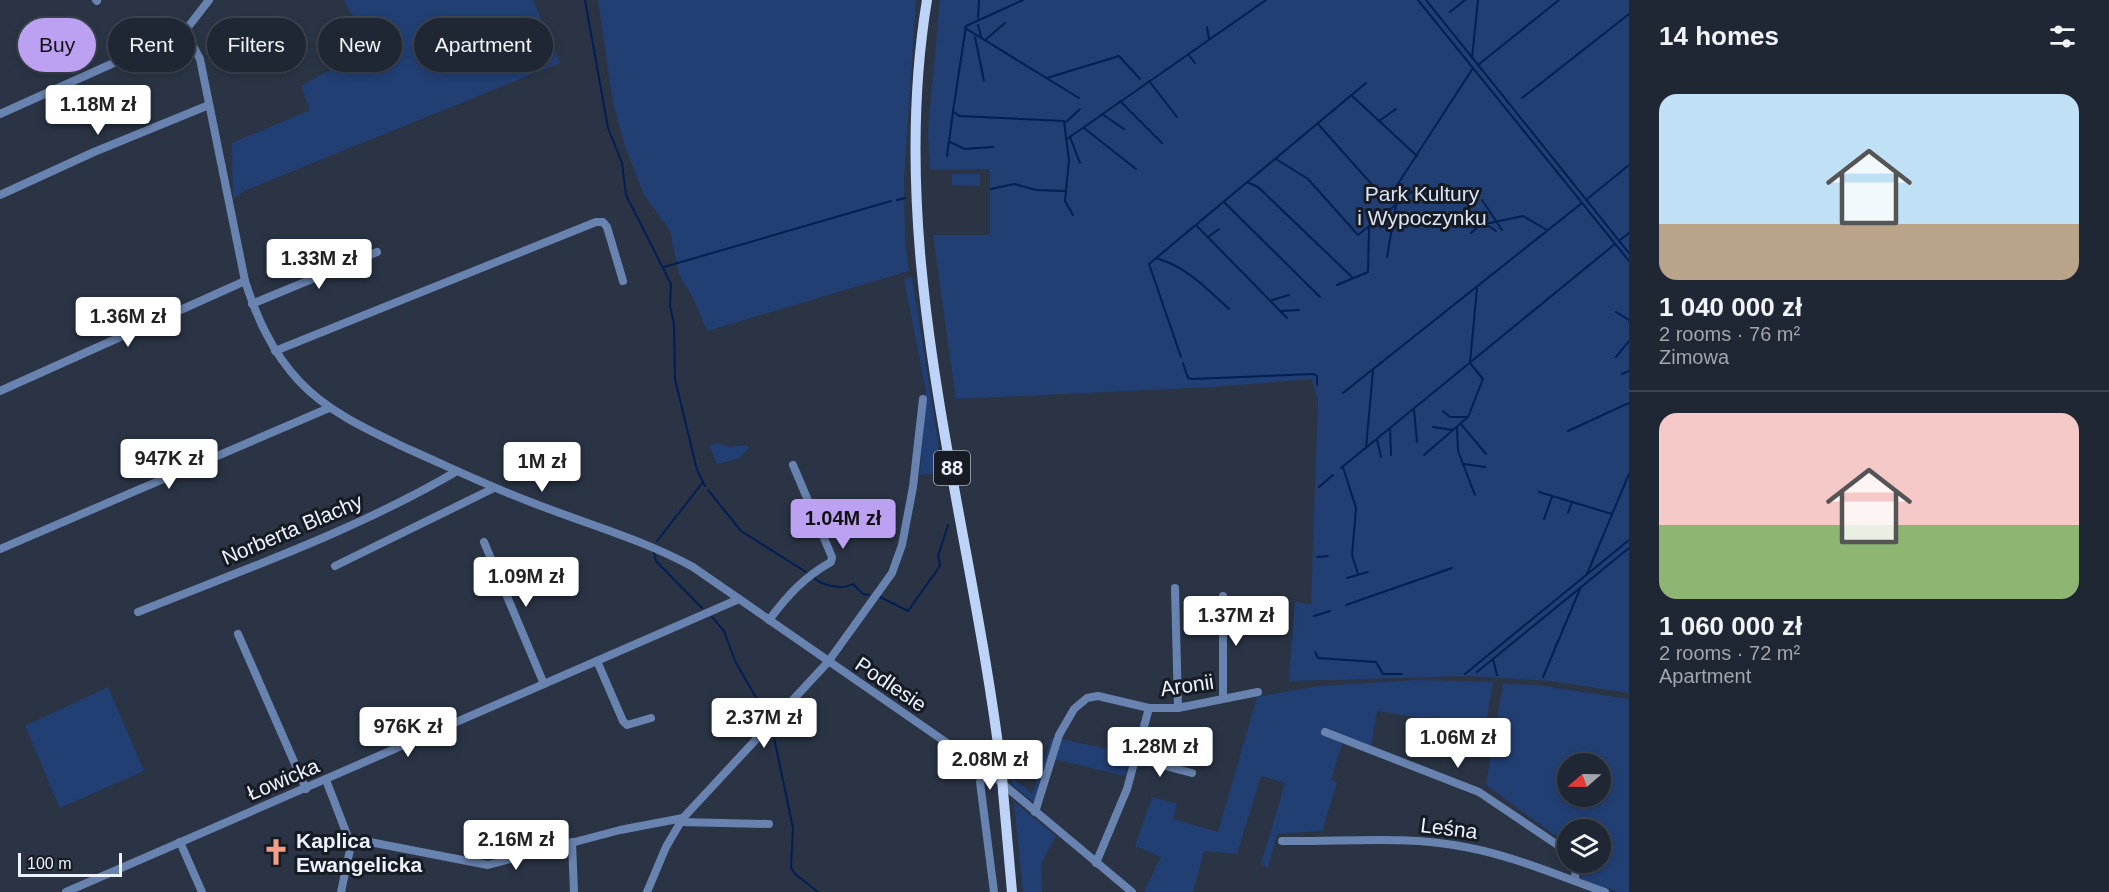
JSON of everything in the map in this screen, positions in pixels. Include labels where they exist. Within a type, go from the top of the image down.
[{"type":"main road","name":"88","points":[[927,0],[917,82],[915,134],[918,252],[929,332],[982,639],[1002,776],[1012,892]]},
{"type":"street","points":[[195,18],[209,0]]},
{"type":"street","name":"Podlesie","points":[[195,50],[200,59],[245,281],[252,304],[275,351],[299,381],[329,408],[494,488],[660,549],[693,567],[986,770],[1132,892]]},
{"type":"street","points":[[0,114],[108,66]]},
{"type":"street","points":[[0,195],[93,152],[209,105]]},
{"type":"street","points":[[275,351],[596,222],[603,222],[607,227],[622,281]]},
{"type":"street","points":[[252,304],[377,252]]},
{"type":"street","points":[[0,391],[245,281]]},
{"type":"street","points":[[647,892],[666,847],[682,820],[828,662],[892,573],[898,559],[914,487],[923,399]]},
{"type":"street","points":[[0,549],[329,408]]},
{"type":"street","points":[[769,620],[797,586],[808,575],[831,562],[832,557],[793,465]]},
{"type":"street","name":"Norberta Blachy","points":[[138,612],[299,547],[408,497],[457,471]]},
{"type":"street","points":[[334,566],[494,488]]},
{"type":"street","points":[[484,542],[544,684]]},
{"type":"street","points":[[1175,588],[1178,708]]},
{"type":"street","points":[[1223,596],[1223,697]]},
{"type":"street","name":"Łowicka","points":[[66,892],[739,599]]},
{"type":"street","points":[[238,633],[306,789]]},
{"type":"street","points":[[597,661],[623,721],[627,725],[635,725],[651,718]]},
{"type":"street","name":"Aronii","points":[[1035,812],[1059,735],[1074,709],[1087,698],[1098,696],[1149,708],[1178,708],[1223,697],[1258,692]]},
{"type":"street","points":[[1096,863],[1127,789],[1149,708]]},
{"type":"street","points":[[1325,732],[1479,792],[1557,845]]},
{"type":"street","points":[[1135,758],[1192,772]]},
{"type":"street","points":[[986,770],[980,782],[994,892]]},
{"type":"street","points":[[326,780],[351,845],[341,892]]},
{"type":"street","points":[[349,838],[488,865],[649,823],[682,820],[769,824]]},
{"type":"street","name":"Leśna","points":[[1282,842],[1413,841],[1463,846],[1505,856],[1575,881],[1583,888],[1605,892]]},
{"type":"street","points":[[572,842],[574,892]]},
{"type":"street","points":[[180,843],[202,892]]},
{"type":"street","points":[[1575,873],[1575,881]]},
{"type":"green space","points":[[344,0],[533,0],[541,18],[414,18],[414,72],[538,72],[246,190],[233,198],[232,143],[310,110],[301,86],[326,72],[402,72],[402,18],[354,18]]},
{"type":"green space","points":[[598,0],[916,0],[904,178],[905,239],[909,271],[707,331],[693,298],[679,274],[670,231],[643,193],[625,146],[613,103]]},
{"type":"green space","name":"Park Kultury i Wypoczynku","points":[[940,0],[1629,0],[1629,693],[1551,681],[1469,676],[1289,681],[1295,602],[1311,604],[1318,401],[1312,379],[1213,387],[956,399],[933,235],[990,235],[990,169],[930,170],[928,132]]},
{"type":"green space","points":[[553,47],[560,63],[553,66]]},
{"type":"green space","points":[[952,174],[980,174],[980,186],[952,185]]},
{"type":"green space","points":[[912,277],[938,442],[939,473],[920,475],[926,391],[904,279]]},
{"type":"green space","points":[[716,443],[730,447],[746,445],[749,448],[739,458],[717,464],[710,446]]},
{"type":"green space","points":[[1417,680],[1493,682],[1483,740],[1422,718],[1377,711],[1371,747],[1343,741],[1331,780],[1337,783],[1322,831],[1277,834],[1268,868],[1261,864],[1285,783],[1261,776],[1237,854],[1204,851],[1193,892],[1144,892],[1161,857],[1135,846],[1152,797],[1177,804],[1173,819],[1218,832],[1257,697],[1320,686]]},
{"type":"green space","points":[[1503,684],[1537,685],[1629,699],[1629,892],[1618,892],[1581,879],[1582,873],[1611,873],[1611,819],[1557,819],[1557,837],[1486,785]]},
{"type":"green space","points":[[108,687],[144,771],[60,808],[25,726]]},
{"type":"green space","points":[[1052,737],[1131,754],[1125,776],[1054,759],[1041,808],[1011,784],[1014,779],[1032,794]]},
{"type":"green space","points":[[1014,802],[1056,836],[1041,864],[1042,892],[1023,892]]},
{"type":"waterway","points":[[585,0],[608,128],[622,163],[626,195],[671,284],[670,306],[674,324],[675,379],[697,470],[705,486]]},
{"type":"waterway","points":[[978,18],[979,0]]},
{"type":"waterway","points":[[1023,0],[966,26],[953,111],[959,116],[1064,121],[1069,160],[1065,201],[1073,215]]},
{"type":"waterway","points":[[1067,139],[1266,0]]},
{"type":"waterway","points":[[1418,0],[1629,261]]},
{"type":"waterway","points":[[1426,0],[1629,253]]},
{"type":"waterway","points":[[1450,12],[1465,0]]},
{"type":"waterway","points":[[1472,58],[1478,0]]},
{"type":"waterway","points":[[1478,65],[1559,0]]},
{"type":"waterway","points":[[1522,98],[1629,14]]},
{"type":"waterway","points":[[985,40],[1005,23]]},
{"type":"waterway","points":[[978,25],[981,36]]},
{"type":"waterway","points":[[1207,27],[1209,39]]},
{"type":"waterway","points":[[965,28],[1079,98]]},
{"type":"waterway","points":[[975,37],[984,81]]},
{"type":"waterway","points":[[1188,54],[1195,63]]},
{"type":"waterway","points":[[1047,78],[1119,56],[1140,79]]},
{"type":"waterway","points":[[1390,196],[1473,68]]},
{"type":"waterway","points":[[1149,81],[1177,117]]},
{"type":"waterway","points":[[1181,357],[1149,264],[1366,83]]},
{"type":"waterway","points":[[1351,95],[1417,156]]},
{"type":"waterway","points":[[1120,101],[1162,143]]},
{"type":"waterway","points":[[1065,123],[1080,109]]},
{"type":"waterway","points":[[1379,121],[1396,109]]},
{"type":"waterway","points":[[947,156],[953,112]]},
{"type":"waterway","points":[[1102,114],[1124,129]]},
{"type":"waterway","points":[[1318,124],[1383,197],[1390,196],[1396,205],[1387,257]]},
{"type":"waterway","points":[[1084,128],[1136,169]]},
{"type":"waterway","points":[[1070,137],[1080,163]]},
{"type":"waterway","points":[[950,142],[965,149],[993,147]]},
{"type":"waterway","points":[[1276,159],[1308,179],[1358,235],[1413,191]]},
{"type":"waterway","points":[[1586,200],[1629,165]]},
{"type":"waterway","points":[[1247,182],[1258,187],[1353,278]]},
{"type":"waterway","points":[[991,189],[1014,184],[1036,190],[1065,191]]},
{"type":"waterway","points":[[897,200],[905,198]]},
{"type":"waterway","points":[[1482,200],[1502,230]]},
{"type":"waterway","points":[[664,267],[891,201]]},
{"type":"waterway","points":[[1224,202],[1320,297]]},
{"type":"waterway","points":[[1343,393],[1582,203]]},
{"type":"waterway","points":[[1485,224],[1523,216],[1547,230]]},
{"type":"waterway","points":[[1477,218],[1496,231]]},
{"type":"waterway","points":[[1471,233],[1483,222]]},
{"type":"waterway","points":[[1196,225],[1287,318]]},
{"type":"waterway","points":[[1337,285],[1368,272],[1369,227]]},
{"type":"waterway","points":[[1208,237],[1219,229]]},
{"type":"waterway","points":[[1620,240],[1629,233]]},
{"type":"waterway","points":[[1341,468],[1615,244]]},
{"type":"waterway","points":[[1156,258],[1187,273],[1229,309]]},
{"type":"waterway","points":[[1424,455],[1468,417],[1483,379],[1470,363],[1477,288]]},
{"type":"waterway","points":[[1272,300],[1289,295]]},
{"type":"waterway","points":[[1281,311],[1299,310]]},
{"type":"waterway","points":[[1616,312],[1629,320]]},
{"type":"waterway","points":[[1616,357],[1629,341]]},
{"type":"waterway","points":[[1183,363],[1188,378],[1192,379],[1314,374],[1317,376],[1317,385]]},
{"type":"waterway","points":[[1366,448],[1373,371]]},
{"type":"waterway","points":[[1622,374],[1629,371]]},
{"type":"waterway","points":[[1568,431],[1629,403]]},
{"type":"waterway","points":[[1414,409],[1417,442]]},
{"type":"waterway","points":[[1443,411],[1450,417],[1468,417]]},
{"type":"waterway","points":[[1461,424],[1486,454]]},
{"type":"waterway","points":[[1433,427],[1453,430]]},
{"type":"waterway","points":[[1457,427],[1458,451],[1475,495]]},
{"type":"waterway","points":[[1390,428],[1391,455]]},
{"type":"waterway","points":[[1377,440],[1381,457]]},
{"type":"waterway","points":[[1464,464],[1485,467]]},
{"type":"waterway","points":[[1343,467],[1356,508],[1352,555],[1358,574]]},
{"type":"waterway","points":[[1587,574],[1629,474]]},
{"type":"waterway","points":[[1319,487],[1333,475]]},
{"type":"waterway","points":[[657,541],[703,482]]},
{"type":"waterway","points":[[708,490],[741,531],[806,572]]},
{"type":"waterway","points":[[1539,492],[1612,514]]},
{"type":"waterway","points":[[1544,519],[1552,497]]},
{"type":"waterway","points":[[1568,513],[1572,502]]},
{"type":"waterway","points":[[880,597],[908,611],[940,566],[938,556],[948,525]]},
{"type":"waterway","points":[[1465,674],[1629,540]]},
{"type":"waterway","points":[[1477,672],[1629,548]]},
{"type":"waterway","points":[[654,552],[656,561],[702,608]]},
{"type":"waterway","points":[[1317,557],[1328,556]]},
{"type":"waterway","points":[[1346,605],[1452,568]]},
{"type":"waterway","points":[[1347,578],[1368,572]]},
{"type":"waterway","points":[[814,578],[833,586],[844,587],[853,584],[863,594],[869,595]]},
{"type":"waterway","points":[[1543,677],[1580,589]]},
{"type":"waterway","points":[[1314,616],[1330,611]]},
{"type":"waterway","points":[[712,617],[724,631],[735,661],[762,708]]},
{"type":"waterway","points":[[1315,652],[1318,658],[1376,662],[1383,674],[1402,674]]},
{"type":"waterway","points":[[1493,659],[1497,675]]},
{"type":"waterway","points":[[772,728],[793,828],[791,867],[795,874],[818,892]]},
{"type":"place","name":"Kaplica Ewangelicka","points":[[276,852]]}]
